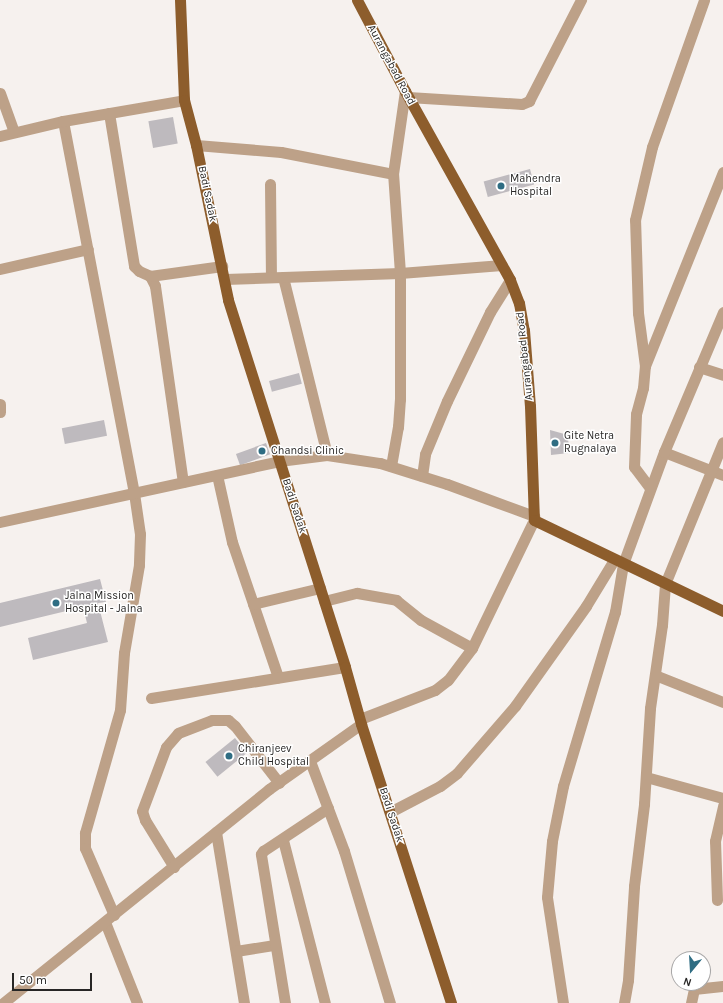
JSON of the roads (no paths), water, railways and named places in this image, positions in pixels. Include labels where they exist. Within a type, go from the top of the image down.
[{"type":"main road","name":"Badi Sadak","points":[[180,0],[184,100],[196,144],[225,279],[228,300],[320,588],[360,722],[451,1003]]},
{"type":"main road","name":"Aurangabad Road","points":[[357,0],[406,94],[502,265],[519,303],[524,330],[530,406],[534,518]]},
{"type":"main road","points":[[534,518],[619,562],[723,611]]},
{"type":"street","points":[[391,466],[399,415],[400,273],[393,174],[406,94],[522,104],[529,101],[581,0]]},
{"type":"street","points":[[650,488],[634,467],[636,414],[643,388],[645,366],[638,313],[635,220],[652,147],[704,0]]},
{"type":"street","points":[[0,93],[14,132]]},
{"type":"street","points":[[0,136],[63,121],[184,100]]},
{"type":"street","points":[[109,113],[134,266],[139,271],[150,276],[222,266]]},
{"type":"street","points":[[63,121],[134,493],[140,544],[139,565],[124,653],[120,710],[84,833],[85,848],[114,915]]},
{"type":"street","points":[[196,144],[271,150],[393,174]]},
{"type":"street","points":[[645,366],[723,172]]},
{"type":"street","points":[[270,184],[272,277]]},
{"type":"street","points":[[0,269],[88,249]]},
{"type":"street","points":[[225,279],[400,273],[502,265]]},
{"type":"street","points":[[150,276],[155,286],[183,482]]},
{"type":"street","points":[[283,277],[327,455]]},
{"type":"street","points":[[422,476],[425,454],[447,401],[490,312],[510,280]]},
{"type":"street","points":[[390,812],[440,786],[457,773],[515,706],[619,562],[723,312]]},
{"type":"street","points":[[699,367],[723,375]]},
{"type":"street","points":[[0,404],[0,412]]},
{"type":"street","points":[[624,1003],[646,778],[650,708],[662,625],[665,584],[723,442]]},
{"type":"street","points":[[664,452],[723,475]]},
{"type":"street","points":[[0,522],[280,461],[327,455],[391,466],[534,518],[472,648],[455,673],[442,685],[360,722],[216,832],[5,1002]]},
{"type":"street","points":[[217,475],[232,542],[278,677]]},
{"type":"street","points":[[563,1003],[547,897],[552,841],[563,786],[615,612],[619,562]]},
{"type":"street","points":[[253,604],[320,588]]},
{"type":"street","points":[[324,601],[357,593],[396,600],[421,620],[472,648]]},
{"type":"street","points":[[151,698],[344,666]]},
{"type":"street","points":[[655,675],[723,702]]},
{"type":"street","points":[[174,867],[145,820],[142,811],[166,747],[178,734],[212,720],[228,720],[236,726],[279,783]]},
{"type":"street","points":[[310,761],[346,856],[390,1003]]},
{"type":"street","points":[[646,778],[723,798]]},
{"type":"street","points":[[717,900],[715,841],[723,804]]},
{"type":"street","points":[[285,1003],[261,854],[263,851],[283,840],[328,808]]},
{"type":"street","points":[[216,832],[244,1003]]},
{"type":"street","points":[[283,840],[325,1003]]},
{"type":"street","points":[[105,922],[137,1003]]},
{"type":"street","points":[[236,951],[275,944]]},
{"type":"street","points":[[690,1003],[694,989],[723,986]]},
{"type":"place","name":"Mahendra Hospital","points":[[501,186]]},
{"type":"place","name":"Gite Netra Rugnalaya","points":[[555,443]]},
{"type":"place","name":"Chandsi Clinic","points":[[262,451]]},
{"type":"place","name":"Jalna Mission Hospital - Jalna","points":[[56,603]]},
{"type":"place","name":"Chiranjeev Child Hospital","points":[[229,756]]}]
